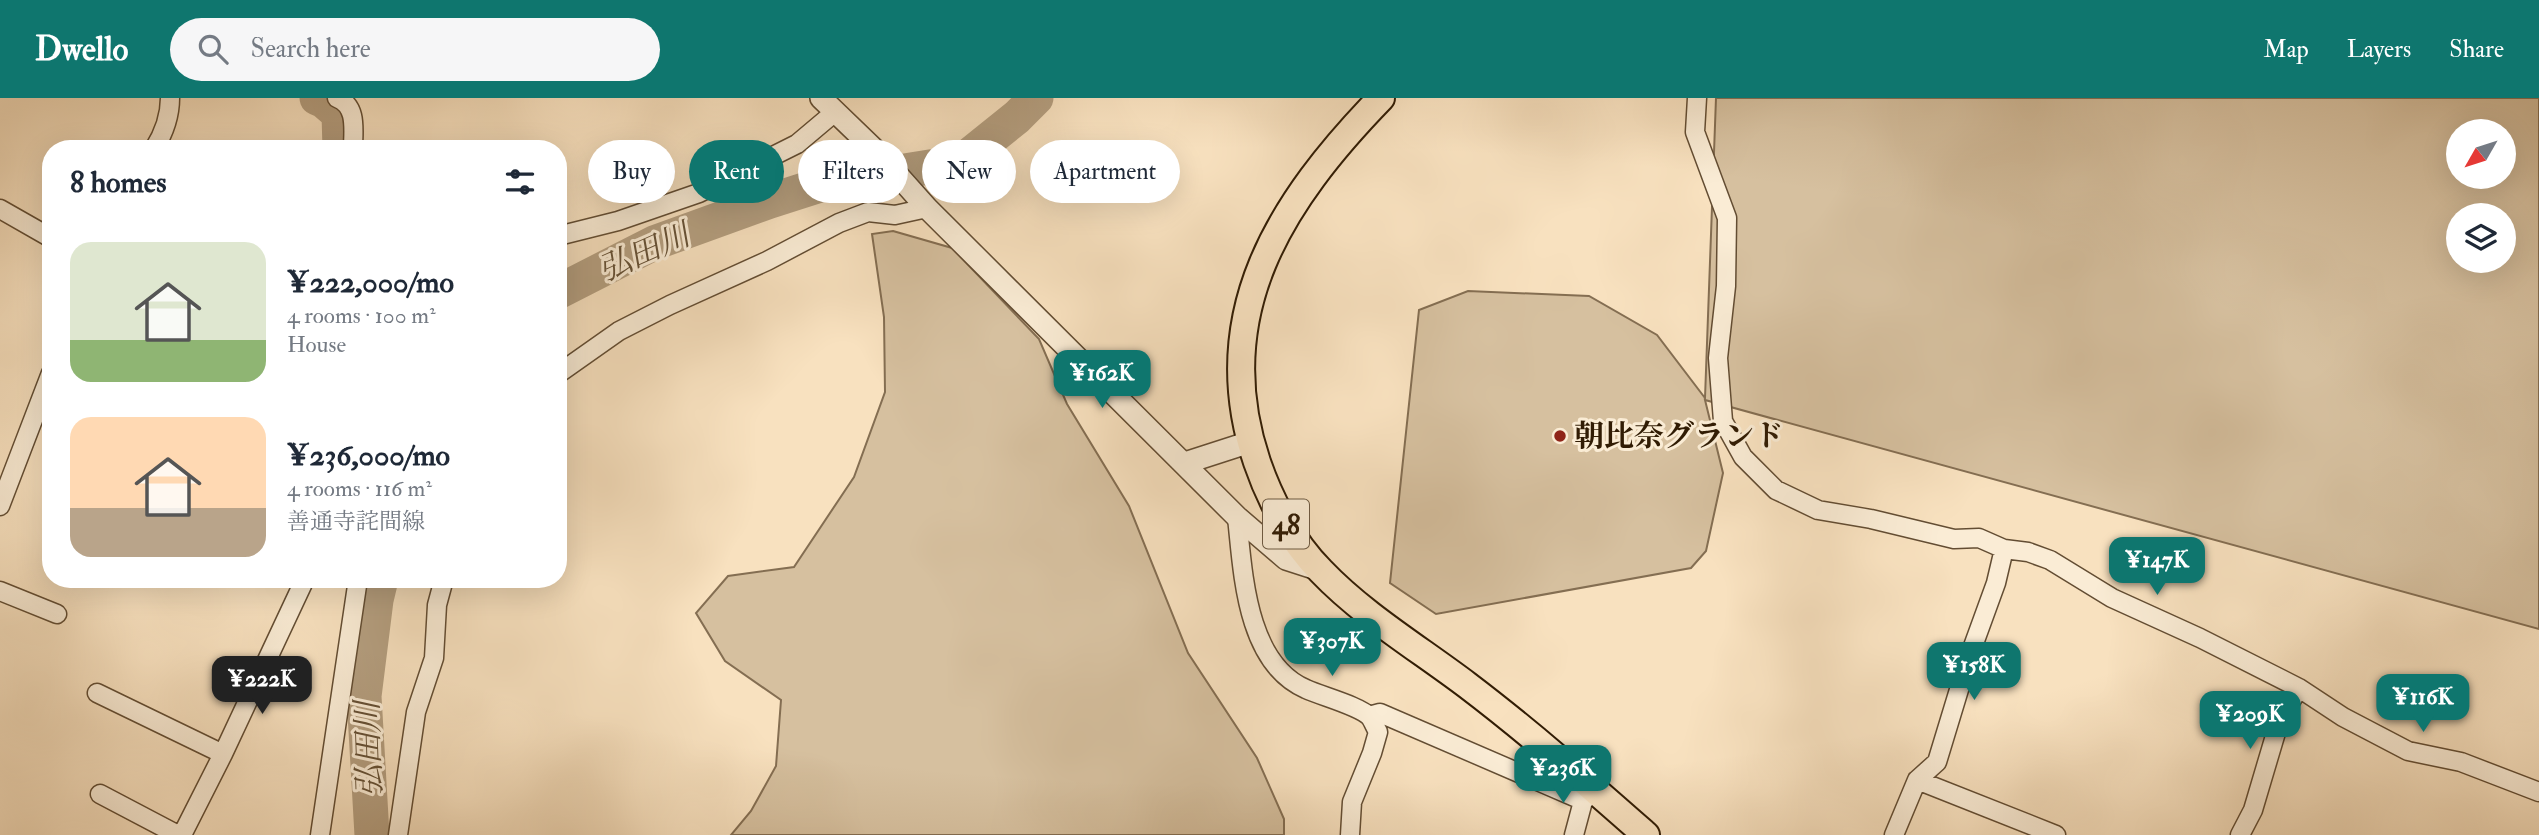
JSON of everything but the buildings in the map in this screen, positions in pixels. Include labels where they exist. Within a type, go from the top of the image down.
[{"type":"main road","name":"48","points":[[1381,98],[1307,182],[1274,237],[1252,286],[1243,337],[1241,395],[1250,442],[1264,482],[1284,523],[1320,570],[1371,614],[1469,686],[1586,792],[1646,835]]},
{"type":"street","points":[[160,140],[167,122],[170,98]]},
{"type":"street","points":[[337,98],[342,100],[354,116],[353,140]]},
{"type":"street","points":[[1697,98],[1695,132],[1727,218],[1726,286],[1718,358],[1723,421],[1743,457],[1776,490],[1818,510],[1871,519],[1954,539],[1979,538],[2004,550],[2028,552],[2050,560],[2112,598],[2200,638],[2298,688],[2343,717],[2408,751],[2461,762],[2539,792]]},
{"type":"street","points":[[567,234],[618,221],[699,192],[797,144],[828,105],[922,202]]},
{"type":"street","points":[[567,368],[619,331],[670,304],[767,261],[839,223],[869,212],[895,215],[923,203],[1237,517],[1286,559],[1320,570]]},
{"type":"street","points":[[0,209],[42,232]]},
{"type":"street","points":[[0,506],[42,396]]},
{"type":"street","points":[[1185,463],[1250,442]]},
{"type":"street","points":[[1237,517],[1244,584],[1256,631],[1272,662],[1284,677],[1305,689],[1369,716],[1377,732],[1372,753],[1352,802],[1350,835]]},
{"type":"street","points":[[1894,835],[1917,780],[1937,762],[1964,672],[1996,583],[2004,550]]},
{"type":"street","points":[[100,794],[180,835],[223,754],[301,588]]},
{"type":"street","points":[[320,835],[357,588]]},
{"type":"street","points":[[398,835],[416,712],[434,658],[436,605],[441,588]]},
{"type":"street","points":[[0,591],[57,614]]},
{"type":"street","points":[[2240,835],[2253,810],[2280,719],[2298,688]]},
{"type":"street","points":[[97,693],[223,754]]},
{"type":"street","points":[[1369,716],[1380,713],[1586,792],[1574,835]]},
{"type":"street","points":[[1917,780],[2056,835]]},
{"type":"shaded area","points":[[1716,98],[2539,98],[2539,629],[1705,400],[1723,473],[1706,551],[1691,568],[1436,614],[1390,583],[1419,310],[1468,291],[1589,296],[1657,335],[1705,398]]},
{"type":"shaded area","points":[[893,231],[952,248],[1039,339],[1067,404],[1129,506],[1188,653],[1257,758],[1284,819],[1284,835],[731,835],[751,811],[776,766],[781,700],[725,661],[696,613],[728,576],[794,567],[854,477],[885,392],[884,317],[872,234]]},
{"type":"waterway","points":[[317,98],[339,114],[340,140]]},
{"type":"waterway","name":"弘田川","points":[[567,287],[654,243],[823,184],[961,162],[1017,117],[1036,98]]},
{"type":"waterway","name":"弘田川","points":[[372,835],[364,696],[379,588]]},
{"type":"place","name":"朝比奈グランド","points":[[1560,436]]}]
